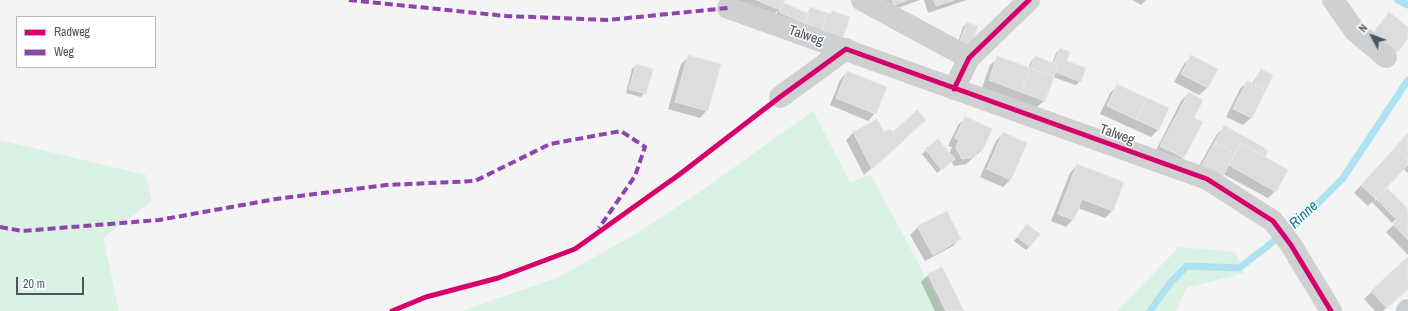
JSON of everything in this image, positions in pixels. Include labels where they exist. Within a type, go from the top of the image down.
[{"type":"street","points":[[862,0],[969,58]]},
{"type":"street","points":[[954,89],[969,58],[1029,0]]},
{"type":"street","points":[[1333,0],[1355,31],[1386,57]]},
{"type":"street","name":"Talweg","points":[[728,8],[1207,180],[1273,221],[1291,245],[1331,311]]},
{"type":"street","points":[[780,97],[846,50]]},
{"type":"green space","points":[[813,111],[850,182],[871,175],[944,311],[462,311],[559,277],[634,235],[697,194]]},
{"type":"green space","points":[[0,140],[146,175],[152,201],[103,238],[119,311],[0,311]]},
{"type":"green space","points":[[1179,247],[1235,252],[1244,273],[1186,288],[1176,311],[1117,311]]},
{"type":"building","points":[[756,0],[785,0],[780,10]]},
{"type":"building","points":[[892,0],[908,0],[894,5]]},
{"type":"building","points":[[934,0],[954,0],[936,6]]},
{"type":"building","points":[[784,3],[809,14],[804,23],[779,12]]},
{"type":"building","points":[[810,7],[827,13],[822,30],[804,23]]},
{"type":"building","points":[[832,11],[850,17],[843,37],[822,30],[827,13],[831,14]]},
{"type":"building","points":[[1389,12],[1408,27],[1408,38],[1398,52],[1373,33]]},
{"type":"building","points":[[967,22],[978,26],[972,45],[960,41]]},
{"type":"building","points":[[1060,48],[1070,52],[1067,61],[1086,68],[1081,82],[1056,72],[1058,65],[1054,63]]},
{"type":"building","points":[[688,55],[721,64],[708,111],[675,102]]},
{"type":"building","points":[[1191,55],[1218,69],[1208,88],[1181,74]]},
{"type":"building","points":[[997,56],[1030,68],[1021,92],[989,80]]},
{"type":"building","points":[[1035,56],[1058,65],[1054,77],[1030,68]]},
{"type":"building","points":[[636,64],[653,69],[646,94],[629,89]]},
{"type":"building","points":[[1030,68],[1054,77],[1045,101],[1021,92]]},
{"type":"building","points":[[1261,69],[1273,75],[1266,90],[1254,84]]},
{"type":"building","points":[[847,71],[887,87],[876,114],[836,98]]},
{"type":"building","points":[[1247,81],[1266,90],[1252,118],[1233,109]]},
{"type":"building","points":[[1117,84],[1147,98],[1137,120],[1107,106]]},
{"type":"building","points":[[1189,92],[1203,100],[1194,118],[1203,122],[1184,158],[1160,146]]},
{"type":"building","points":[[1147,98],[1169,108],[1159,130],[1137,120]]},
{"type":"building","points":[[917,110],[926,120],[902,142],[893,132]]},
{"type":"building","points":[[965,116],[992,129],[982,152],[978,150],[975,157],[962,159],[956,148],[959,140],[955,138]]},
{"type":"building","points":[[877,119],[884,132],[890,129],[902,142],[872,169],[853,132]]},
{"type":"building","points":[[1224,125],[1268,150],[1265,157],[1241,143],[1235,153],[1215,142]]},
{"type":"building","points":[[1003,132],[1027,143],[1011,180],[987,169]]},
{"type":"building","points":[[1408,133],[1408,159],[1395,148]]},
{"type":"building","points":[[938,139],[955,159],[942,170],[925,149]]},
{"type":"building","points":[[1215,142],[1235,153],[1222,178],[1201,167]]},
{"type":"building","points":[[1241,143],[1288,170],[1276,192],[1229,165]]},
{"type":"building","points":[[1395,148],[1408,159],[1408,165],[1376,199],[1361,185]]},
{"type":"building","points":[[1077,164],[1124,182],[1113,211],[1082,199],[1074,220],[1058,214]]},
{"type":"building","points":[[1387,188],[1408,209],[1397,220],[1376,199]]},
{"type":"building","points":[[1407,210],[1408,212],[1408,240],[1393,224]]},
{"type":"building","points":[[947,211],[961,239],[933,255],[917,226]]},
{"type":"building","points":[[1027,224],[1040,234],[1030,247],[1017,237]]},
{"type":"building","points":[[1408,257],[1408,289],[1407,290],[1391,272]]},
{"type":"building","points":[[942,267],[964,311],[946,311],[928,274]]},
{"type":"building","points":[[1391,272],[1407,290],[1387,308],[1371,291]]},
{"type":"waterway","name":"Rinne","points":[[1398,0],[1408,5]]},
{"type":"waterway","name":"Rinne","points":[[1150,311],[1170,283],[1187,266],[1239,268],[1299,222],[1343,178],[1408,80]]},
{"type":"marked path","points":[[349,0],[506,16],[608,20],[728,8]]},
{"type":"marked path","points":[[0,227],[22,231],[159,220],[276,199],[386,185],[475,181],[550,144],[621,131],[645,147],[635,176],[599,228]]},
{"type":"cycle path","points":[[954,89],[969,58],[1029,0]]},
{"type":"cycle path","points":[[392,311],[426,297],[498,278],[575,249],[680,174],[780,97],[846,49],[1207,179],[1273,221],[1291,245],[1331,311]]}]
